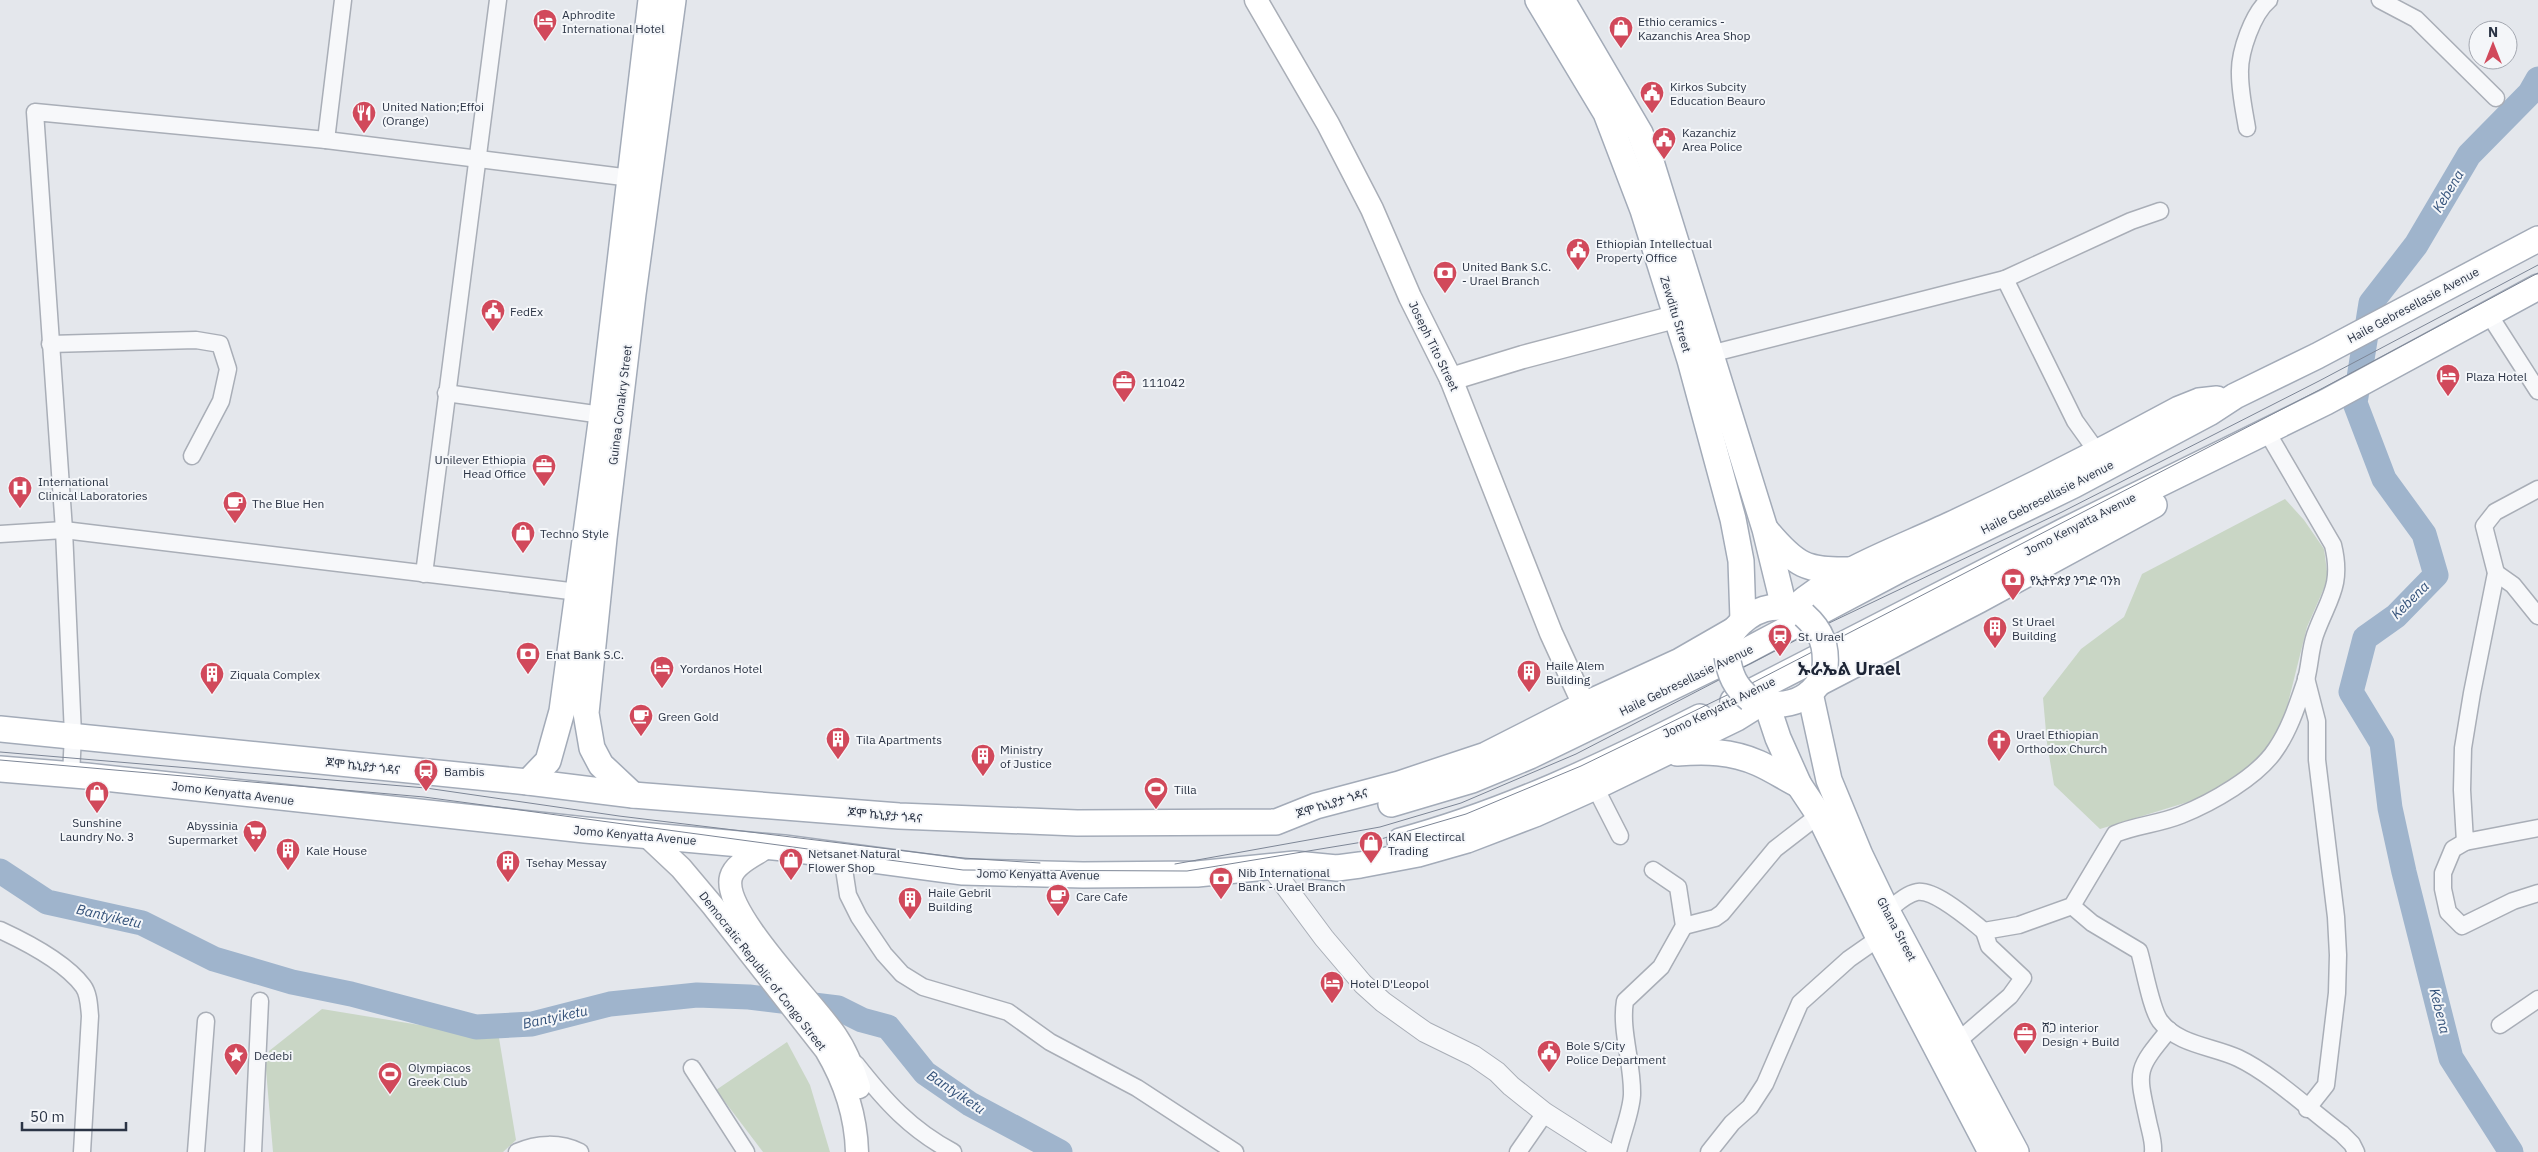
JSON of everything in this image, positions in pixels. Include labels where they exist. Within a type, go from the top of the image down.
[{"type":"main road","name":"Guinea Conakry Street","points":[[633,795],[601,765],[574,712],[578,592],[594,535],[633,294],[647,128],[651,0]]},
{"type":"main road","name":"Guinea Conakry Street","points":[[528,782],[548,761],[574,712],[594,535],[602,415],[630,178],[647,128],[673,0]]},
{"type":"main road","name":"Joseph Tito Street","points":[[1256,0],[1328,124],[1372,209],[1410,297],[1451,379],[1550,633],[1584,705]]},
{"type":"main road","name":"Zewditu Street","points":[[1538,0],[1606,113],[1686,314],[1700,357],[1765,528],[1794,611]]},
{"type":"main road","name":"Zewditu Street","points":[[1562,0],[1640,133],[1670,220],[1686,314]]},
{"type":"main road","name":"Haile Gebresellasie Avenue","points":[[1276,822],[1322,819],[1380,807],[1472,780],[1530,756],[1744,652],[1901,569],[2074,485],[2209,413],[2234,396],[2317,356],[2538,239]]},
{"type":"main road","points":[[2488,313],[2538,287]]},
{"type":"main road","name":"Jomo Kenyatta Avenue","points":[[0,769],[71,774],[346,806],[842,856],[963,872],[1083,875],[1197,874],[1284,866],[1418,836],[1487,814],[1579,775],[1772,682],[2057,535],[2326,402],[2488,313]]},
{"type":"main road","points":[[1451,379],[1523,356],[1686,314]]},
{"type":"main road","name":"Zewditu Street","points":[[1700,357],[1739,546],[1738,625]]},
{"type":"main road","name":"Haile Gebresellasie Avenue","points":[[1794,611],[1808,596],[1853,570],[2098,453],[2179,409],[2199,401],[2234,396]]},
{"type":"main road","points":[[1818,682],[1826,654],[1824,640],[1817,626],[1794,611],[1770,607],[1755,612],[1738,625],[1728,644],[1727,656],[1730,673],[1738,689],[1759,702],[1782,705],[1797,701],[1818,682],[2239,461],[2262,434]]},
{"type":"main road","points":[[1765,528],[1781,548],[1805,566],[1820,571],[1853,570]]},
{"type":"main road","name":"ጆሞ ኬኒያታ ጎዳና","points":[[0,729],[528,782],[633,795],[941,819],[1169,824],[1276,822],[1316,806],[1399,784],[1486,755],[1584,705],[1680,661],[1738,625]]},
{"type":"main road","name":"Ghana Street","points":[[1818,682],[1829,780],[1887,911],[2016,1152]]},
{"type":"main road","points":[[1284,866],[1337,868],[1360,865],[1418,854],[1467,840],[1595,787],[1665,754],[1737,718],[1759,702]]},
{"type":"main road","name":"Ghana Street","points":[[1759,702],[1799,785],[1819,815],[1879,938],[1991,1152]]},
{"type":"main road","points":[[1665,754],[1708,751],[1736,755],[1758,762],[1799,785]]},
{"type":"main road","name":"Democratic Republic of Congo Street","points":[[646,836],[681,868],[762,956],[814,1020],[836,1051],[862,1098],[868,1124],[871,1152]]},
{"type":"main road","name":"Democratic Republic of Congo Street","points":[[762,956],[731,890],[731,878],[735,868],[765,848]]},
{"type":"main road","name":"Democratic Republic of Congo Street","points":[[836,1051],[837,1068],[852,1110],[857,1152]]},
{"type":"street","points":[[326,140],[343,0]]},
{"type":"street","points":[[424,574],[498,0]]},
{"type":"street","points":[[2247,128],[2240,72],[2247,38],[2260,8],[2269,0]]},
{"type":"street","points":[[2380,0],[2416,19],[2496,98]]},
{"type":"street","points":[[71,774],[73,735],[64,530],[50,344],[36,112],[326,140],[630,178]]},
{"type":"street","points":[[1700,357],[2005,279],[2131,221],[2160,211]]},
{"type":"street","points":[[2005,279],[2076,421],[2098,453]]},
{"type":"street","points":[[2488,313],[2538,391]]},
{"type":"street","points":[[50,344],[196,340],[220,344],[228,369],[221,401],[192,456]]},
{"type":"street","points":[[446,393],[602,415]]},
{"type":"street","points":[[1984,931],[2019,925],[2072,906],[2115,834],[2180,816],[2215,799],[2260,768],[2276,750],[2289,727],[2306,678],[2315,637],[2338,580],[2337,561],[2333,545],[2262,434]]},
{"type":"street","points":[[2465,842],[2462,790],[2463,748],[2496,573],[2484,526],[2495,512],[2538,490]]},
{"type":"street","points":[[0,534],[64,530],[578,592]]},
{"type":"street","points":[[2496,573],[2514,584],[2538,616]]},
{"type":"street","points":[[2306,678],[2318,721],[2317,760],[2336,917],[2338,955],[2337,993],[2326,1085],[2307,1109]]},
{"type":"street","points":[[1595,787],[1620,836]]},
{"type":"street","points":[[1684,926],[1715,918],[1722,913],[1775,849],[1819,815]]},
{"type":"street","points":[[2538,828],[2465,842],[2453,849],[2443,872],[2443,889],[2448,912],[2462,926],[2512,901],[2538,893]]},
{"type":"street","points":[[842,856],[848,895],[859,917],[884,954],[902,974],[923,987],[1008,1012],[1050,1042],[1137,1088],[1235,1152]]},
{"type":"street","points":[[1284,866],[1324,938],[1363,984],[1383,1002],[1425,1032],[1474,1056],[1545,1114],[1606,1152]]},
{"type":"street","points":[[1618,1152],[1632,1096],[1630,1053],[1625,1029],[1625,1001],[1661,967],[1684,926],[1678,887],[1652,870]]},
{"type":"street","points":[[1887,911],[1911,894],[1922,892],[1948,904],[1984,931],[1989,946],[2023,978],[2010,996],[1958,1041]]},
{"type":"street","points":[[2072,906],[2092,923],[2139,951],[2158,1019],[2169,1030],[2183,1038],[2238,1058],[2262,1072],[2307,1109],[2342,1134],[2352,1144],[2356,1152]]},
{"type":"street","points":[[0,930],[32,946],[64,969],[84,986],[89,999],[90,1016],[82,1152]]},
{"type":"street","points":[[1709,1152],[1732,1123],[1750,1107],[1765,1084],[1800,1003],[1848,959],[1879,938]]},
{"type":"street","points":[[2500,1025],[2538,999]]},
{"type":"street","points":[[253,1152],[260,1001]]},
{"type":"street","points":[[196,1152],[206,1021]]},
{"type":"street","points":[[2153,1152],[2140,1084],[2140,1071],[2145,1059],[2169,1030]]},
{"type":"street","points":[[836,1051],[911,1125],[928,1139],[953,1152]]},
{"type":"street","points":[[692,1068],[746,1152]]},
{"type":"street","points":[[1518,1152],[1545,1114]]},
{"type":"street","points":[[517,1152],[534,1146],[551,1145],[568,1146],[580,1152]]},
{"type":"green space","points":[[2285,499],[2304,520],[2324,549],[2328,579],[2307,627],[2283,723],[2259,763],[2214,794],[2100,829],[2054,785],[2047,743],[2043,698],[2081,649],[2124,617],[2142,574]]},
{"type":"green space","name":"Olympiacos Greek Club","points":[[322,1009],[499,1038],[516,1140],[503,1152],[273,1152],[265,1058],[269,1058],[269,1051]]},
{"type":"green space","points":[[787,1042],[810,1085],[830,1152],[763,1152],[716,1090]]},
{"type":"waterway","name":"Kebena","points":[[2511,1152],[2451,1058],[2404,872],[2390,808],[2382,743],[2351,692],[2365,638],[2396,616],[2436,575],[2424,534],[2384,479],[2355,403],[2371,303],[2416,245],[2469,155],[2530,93],[2538,79]]},
{"type":"waterway","name":"Bantyiketu","points":[[0,871],[47,902],[142,923],[214,959],[292,982],[351,994],[476,1027],[532,1024],[610,1004],[697,995],[749,997],[838,1008],[862,1020],[888,1027],[925,1073],[970,1104],[1060,1152]]},
{"type":"tram line","points":[[1175,864],[1380,827],[1461,803],[1576,754],[1827,624],[2062,512],[2319,381],[2538,265]]},
{"type":"tram line","points":[[0,760],[424,797],[963,870],[1187,871],[1381,839],[1466,814],[1581,766],[1756,681],[2323,388],[2538,273]]},
{"type":"tram line","points":[[0,752],[426,788],[619,816],[963,858],[1040,863]]},
{"type":"place","name":"Aphrodite International Hotel","points":[[545,42]]},
{"type":"place","name":"Ethio ceramics - Kazanchis Area Shop","points":[[1621,49]]},
{"type":"place","name":"Kirkos Subcity Education Beauro","points":[[1652,114]]},
{"type":"place","name":"United Nation;Effoi (Orange)","points":[[364,134]]},
{"type":"place","name":"Kazanchiz Area Police","points":[[1664,160]]},
{"type":"place","name":"Ethiopian Intellectual Property Office","points":[[1578,271]]},
{"type":"place","name":"United Bank S.C. - Urael Branch","points":[[1445,294]]},
{"type":"place","name":"FedEx","points":[[493,332]]},
{"type":"place","name":"Plaza Hotel","points":[[2448,397]]},
{"type":"place","name":"111042","points":[[1124,403]]},
{"type":"place","name":"Unilever Ethiopia Head Office","points":[[544,487]]},
{"type":"place","name":"International Clinical Laboratories","points":[[20,509]]},
{"type":"place","name":"The Blue Hen","points":[[235,524]]},
{"type":"place","name":"Techno Style","points":[[523,554]]},
{"type":"place","name":"የኢትዮጵያ ንግድ ባንክ","points":[[2013,601]]},
{"type":"place","name":"St Urael Building","points":[[1995,649]]},
{"type":"place","name":"St. Urael","points":[[1780,657]]},
{"type":"place","name":"Enat Bank S.C.","points":[[528,675]]},
{"type":"place","name":"Yordanos Hotel","points":[[662,689]]},
{"type":"place","name":"Haile Alem Building","points":[[1529,693]]},
{"type":"place","name":"Ziquala Complex","points":[[212,695]]},
{"type":"place","name":"Green Gold","points":[[641,737]]},
{"type":"place","name":"Tila Apartments","points":[[838,760]]},
{"type":"place","name":"Urael Ethiopian Orthodox Church","points":[[1999,762]]},
{"type":"place","name":"Ministry of Justice","points":[[983,777]]},
{"type":"place","name":"Bambis","points":[[426,792]]},
{"type":"place","name":"Tilla","points":[[1156,810]]},
{"type":"place","name":"Sunshine Laundry No. 3","points":[[97,814]]},
{"type":"place","name":"Abyssinia Supermarket","points":[[255,853]]},
{"type":"place","name":"KAN Electircal Trading","points":[[1371,864]]},
{"type":"place","name":"Kale House","points":[[288,871]]},
{"type":"place","name":"Netsanet Natural Flower Shop","points":[[791,881]]},
{"type":"place","name":"Tsehay Messay","points":[[508,883]]},
{"type":"place","name":"Nib International Bank - Urael Branch","points":[[1221,900]]},
{"type":"place","name":"Care Cafe","points":[[1058,917]]},
{"type":"place","name":"Haile Gebril Building","points":[[910,920]]},
{"type":"place","name":"Hotel D'Leopol","points":[[1332,1004]]},
{"type":"place","name":"ሸጋ interior Design + Build","points":[[2025,1055]]},
{"type":"place","name":"Bole S/City Police Department","points":[[1549,1073]]},
{"type":"place","name":"Dedebi","points":[[236,1076]]},
{"type":"place","name":"Olympiacos Greek Club","points":[[390,1095]]},
{"type":"district","name":"ኡራኤል Urael","points":[[1849,668]]}]
